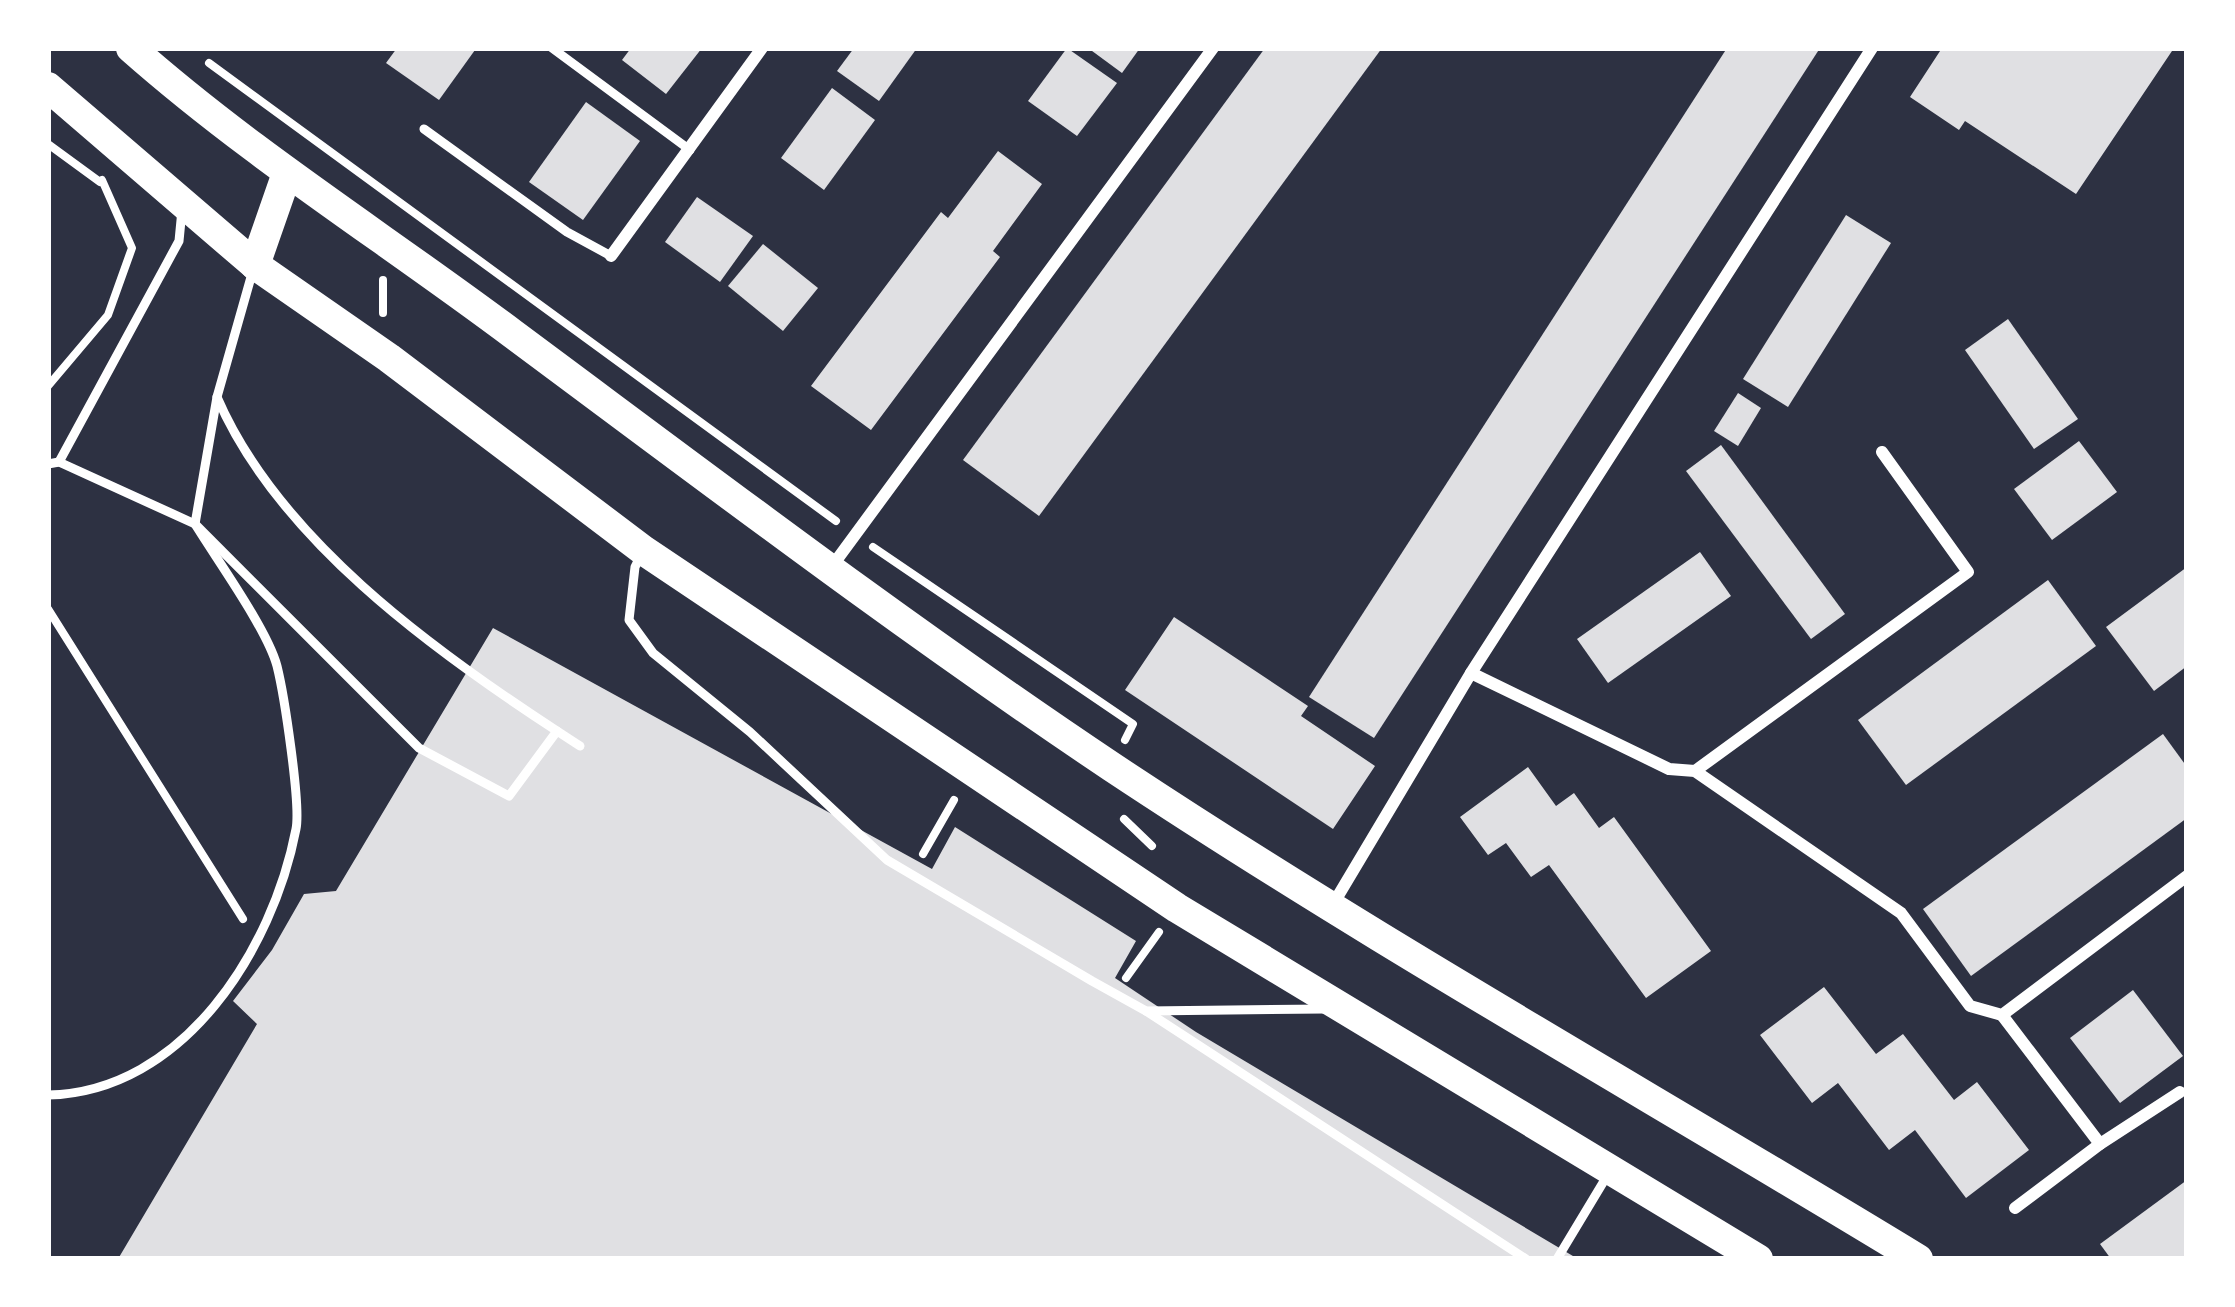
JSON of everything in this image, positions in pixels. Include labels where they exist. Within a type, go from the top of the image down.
[{"type":"main road","points":[[130,48],[286,176],[400,249],[830,570],[1111,766],[1331,907],[1918,1259]]},
{"type":"main road","points":[[48,87],[182,208],[255,265],[643,550],[1177,908],[1336,1009],[1758,1259]]},
{"type":"main road","points":[[255,265],[286,176]]},
{"type":"street","points":[[611,256],[762,48]]},
{"type":"street","points":[[830,570],[1213,48]]},
{"type":"street","points":[[1331,907],[1471,674],[1873,48]]},
{"type":"street","points":[[1695,771],[1968,572],[1882,452]]},
{"type":"street","points":[[1471,674],[1670,769],[1695,771],[1901,914],[1970,1006],[2002,1015],[2100,1144]]},
{"type":"street","points":[[2002,1015],[2187,876]]},
{"type":"street","points":[[2015,1208],[2180,1092]]},
{"type":"lane","points":[[552,48],[691,150]]},
{"type":"lane","points":[[424,129],[567,232],[611,256]]},
{"type":"lane","points":[[182,208],[178,242],[54,463],[195,524],[419,748],[509,796],[556,731]]},
{"type":"lane","points":[[48,1095],[75,1094],[151,1064],[222,1001],[270,920],[298,824],[276,663],[195,524],[218,397],[255,265]]},
{"type":"lane","points":[[218,397],[240,450],[291,518],[464,671],[580,746]]},
{"type":"lane","points":[[643,550],[635,567],[629,620],[653,653],[750,733],[887,860],[1116,992],[1526,1259]]},
{"type":"lane","points":[[1146,1011],[1336,1009]]},
{"type":"lane","points":[[1558,1259],[1610,1172]]},
{"type":"path","points":[[207,62],[854,534],[1133,724],[1111,766]]},
{"type":"path","points":[[48,386],[107,315],[132,248],[101,184],[108,141]]},
{"type":"path","points":[[48,144],[130,208]]},
{"type":"path","points":[[370,346],[384,320],[382,266],[400,249],[410,209]]},
{"type":"path","points":[[48,609],[257,942]]},
{"type":"path","points":[[911,874],[961,788]]},
{"type":"path","points":[[1120,816],[1187,877],[1177,908]]},
{"type":"path","points":[[1116,992],[1164,926],[1145,914]]},
{"type":"building","points":[[397,48],[475,50],[439,100],[386,63]]},
{"type":"building","points":[[631,48],[702,48],[666,94],[622,60]]},
{"type":"building","points":[[854,48],[917,48],[879,101],[837,71]]},
{"type":"building","points":[[1067,48],[1117,83],[1077,136],[1028,101]]},
{"type":"building","points":[[1088,48],[1140,48],[1122,73]]},
{"type":"building","points":[[1265,48],[1382,48],[1039,516],[963,460]]},
{"type":"building","points":[[1727,48],[1820,48],[1374,738],[1309,697]]},
{"type":"building","points":[[1942,48],[2174,48],[2076,194],[1965,121],[1959,130],[1910,97]]},
{"type":"building","points":[[832,88],[875,120],[824,190],[781,158]]},
{"type":"building","points":[[586,102],[640,141],[583,220],[529,182]]},
{"type":"building","points":[[998,151],[1042,184],[993,251],[1000,257],[871,430],[811,386],[941,212],[948,218]]},
{"type":"building","points":[[697,197],[753,236],[720,282],[665,242]]},
{"type":"building","points":[[1846,215],[1891,243],[1788,407],[1743,379]]},
{"type":"building","points":[[763,244],[818,288],[783,331],[728,286]]},
{"type":"building","points":[[2008,319],[2078,419],[2034,449],[1965,350]]},
{"type":"building","points":[[1738,393],[1761,408],[1738,446],[1714,431]]},
{"type":"building","points":[[2079,441],[2117,492],[2052,540],[2014,489]]},
{"type":"building","points":[[1721,445],[1845,614],[1811,639],[1686,471]]},
{"type":"building","points":[[1700,552],[1731,596],[1608,683],[1577,639]]},
{"type":"building","points":[[2187,567],[2187,666],[2154,691],[2106,627]]},
{"type":"building","points":[[2048,580],[2096,646],[1906,785],[1858,720]]},
{"type":"building","points":[[1174,617],[1308,706],[1301,716],[1375,766],[1333,829],[1125,690]]},
{"type":"building","points":[[493,628],[932,869],[955,827],[1136,941],[1115,978],[1196,1032],[1578,1259],[118,1259],[257,1024],[233,1001],[272,950],[304,894],[336,891]]},
{"type":"building","points":[[2163,734],[2187,767],[2187,818],[1971,976],[1923,909]]},
{"type":"building","points":[[1528,767],[1556,806],[1574,793],[1599,828],[1614,817],[1711,951],[1646,998],[1549,865],[1531,877],[1506,843],[1488,855],[1460,817]]},
{"type":"building","points":[[1824,987],[1876,1054],[1903,1034],[1954,1100],[1977,1082],[2029,1150],[1966,1198],[1915,1130],[1889,1150],[1838,1083],[1812,1103],[1760,1035]]},
{"type":"building","points":[[2133,990],[2183,1056],[2120,1103],[2070,1038]]},
{"type":"building","points":[[2187,1180],[2187,1259],[2111,1259],[2100,1244]]}]
